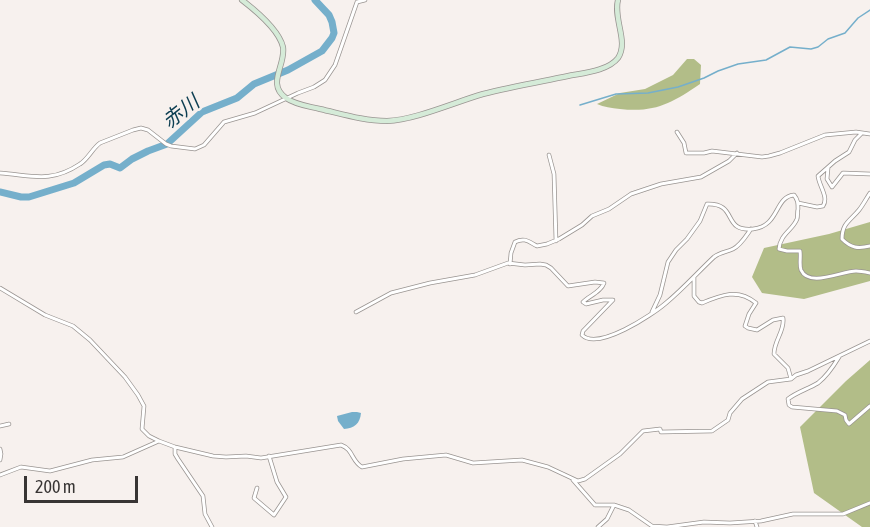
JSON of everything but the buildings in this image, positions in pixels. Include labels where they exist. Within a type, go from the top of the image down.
[{"type":"street","points":[[242,0],[264,19],[281,42],[283,56],[277,75],[280,93],[294,103],[372,120],[392,120],[423,113],[482,94],[608,66],[621,51],[621,36],[616,13],[618,0]]},
{"type":"street","points":[[0,172],[38,178],[52,176],[79,165],[100,143],[136,129],[148,130],[161,142],[171,146],[195,149],[204,145],[224,122],[255,113],[325,80],[335,65],[357,2],[365,0]]},
{"type":"street","points":[[677,132],[684,143],[686,153],[712,151],[762,157],[780,153],[825,135],[856,132],[870,134]]},
{"type":"street","points":[[798,203],[823,206],[826,202],[825,196],[818,176],[849,152],[861,134]]},
{"type":"street","points":[[510,264],[515,242],[519,240],[526,239],[537,246],[547,244],[572,232],[592,216],[609,209],[631,194],[661,184],[701,177],[729,161],[737,153]]},
{"type":"street","points":[[549,155],[554,174],[556,240]]},
{"type":"street","points":[[828,168],[827,179],[832,187],[843,173],[870,174]]},
{"type":"street","points":[[870,194],[845,225],[842,234],[842,239],[854,248],[870,246]]},
{"type":"street","points":[[651,313],[660,295],[668,262],[700,221],[707,204],[725,208],[734,224],[739,228],[751,229],[766,225],[774,218],[784,198],[795,196],[798,203],[797,220],[782,238],[779,249],[800,251],[801,271],[805,276],[816,279],[855,271],[870,273]]},
{"type":"street","points":[[356,312],[390,293],[475,275],[510,264],[540,264],[551,268],[568,286],[604,283],[602,288],[583,302],[586,304],[613,300],[583,331],[582,335],[585,339],[590,340],[602,338],[624,330],[666,304],[719,254],[735,248],[751,229]]},
{"type":"street","points":[[694,276],[694,296],[699,302],[737,294],[750,298],[756,303],[745,326],[748,328],[757,330],[773,320],[783,318],[785,326],[774,345],[774,354],[788,368],[791,379]]},
{"type":"street","points":[[0,288],[45,315],[73,326],[90,340],[133,387],[144,406],[142,429],[149,436],[175,447],[213,456],[261,458],[338,445],[350,450],[357,465],[362,467],[403,459],[446,455],[473,463],[522,460],[554,470],[578,481],[585,479],[620,453],[643,431],[660,429],[661,432],[712,431],[728,420],[735,406],[742,399],[768,382],[791,379],[870,341]]},
{"type":"street","points":[[840,355],[825,377],[817,384],[788,399],[789,405],[837,411],[845,415],[849,424],[870,406]]},
{"type":"street","points":[[0,426],[9,424]]},
{"type":"street","points":[[0,475],[21,467],[50,471],[92,460],[123,457],[159,441]]},
{"type":"street","points":[[175,447],[175,454],[203,496],[204,511],[212,527]]},
{"type":"street","points":[[0,449],[0,460]]},
{"type":"street","points":[[257,488],[254,498],[274,515],[286,498],[277,482],[270,456]]},
{"type":"street","points":[[572,479],[595,505],[614,505],[629,510],[651,527],[704,522],[755,521],[793,514],[831,515],[870,503]]},
{"type":"street","points":[[598,527],[607,519],[614,505]]},
{"type":"street","points":[[755,521],[757,527]]},
{"type":"green space","points":[[687,59],[694,59],[701,65],[700,84],[672,101],[653,108],[632,110],[597,104],[620,93],[645,89],[673,75]]},
{"type":"green space","points":[[870,222],[870,281],[804,299],[762,293],[752,277],[764,248],[829,234]]},
{"type":"green space","points":[[870,360],[870,527],[862,527],[814,493],[800,427]]},
{"type":"water","points":[[352,412],[361,413],[358,423],[351,428],[344,429],[337,416]]},
{"type":"waterway","name":"赤川","points":[[0,192],[29,197],[74,183],[104,165],[110,164],[120,168],[132,159],[167,144],[202,112],[237,98],[254,84],[288,70],[322,51],[334,33],[329,15],[315,0]]},
{"type":"waterway","points":[[580,105],[616,94],[648,93],[678,87],[738,64],[766,60],[790,47],[811,49],[818,47],[828,39],[845,33],[858,18],[870,10]]}]
